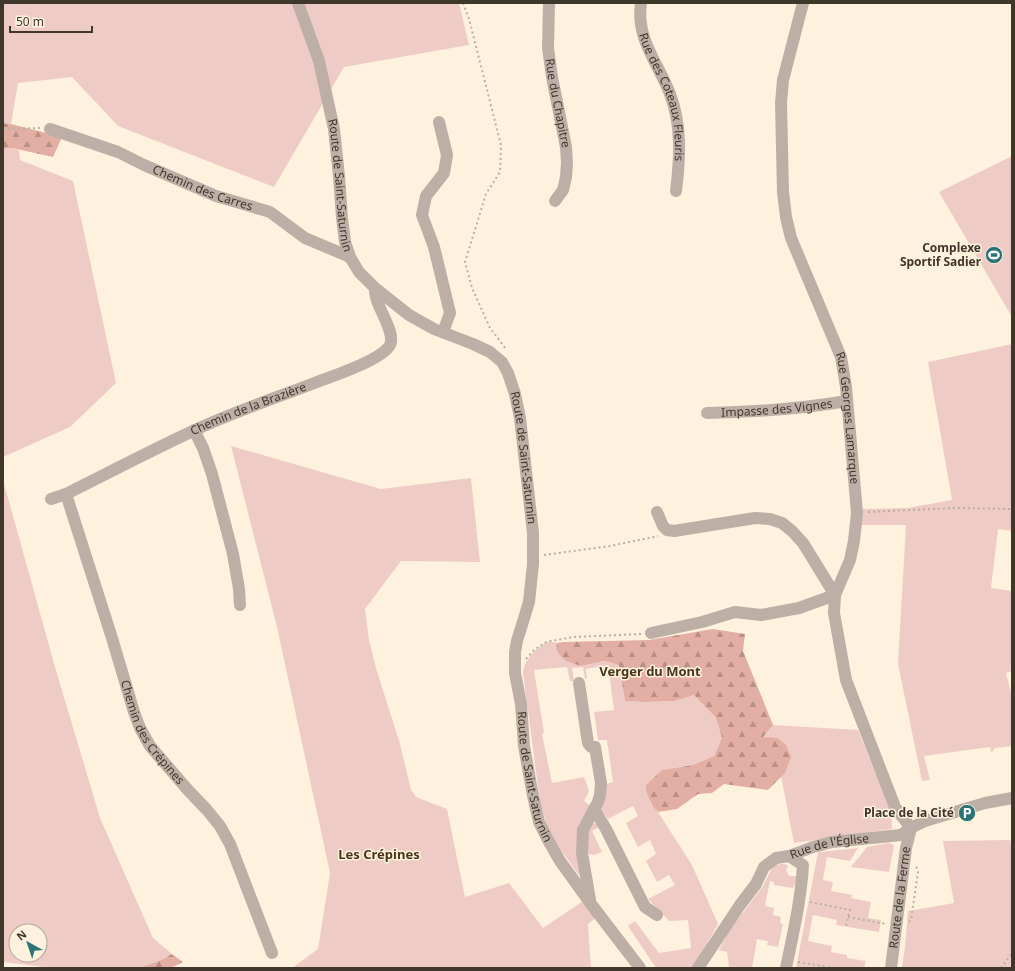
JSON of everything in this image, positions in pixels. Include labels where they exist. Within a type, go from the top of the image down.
[{"type":"street","name":"Route de Saint-Saturnin","points":[[298,3],[319,61],[334,129],[342,218],[345,242],[350,257],[360,272],[375,288],[409,315],[434,329],[490,352],[502,362],[516,394],[534,533],[529,602],[517,641],[515,652],[515,673],[521,704],[524,746],[533,796],[539,822],[560,861],[640,968]]},
{"type":"street","name":"Rue du Chapitre","points":[[549,3],[548,48],[552,77],[566,147],[567,163],[563,190],[555,201]]},
{"type":"street","name":"Rue des Coteaux Fleuris","points":[[641,3],[640,24],[645,40],[671,95],[676,116],[680,144],[676,191]]},
{"type":"street","name":"Rue Georges Lamarque","points":[[803,3],[783,80],[781,103],[783,192],[786,217],[791,238],[841,357],[846,387],[856,513],[854,541],[850,560],[835,595],[834,613],[846,680],[895,807],[912,828]]},
{"type":"street","points":[[439,122],[447,155],[444,173],[426,196],[422,214],[434,247],[450,312],[443,332]]},
{"type":"street","name":"Chemin des Carres","points":[[50,129],[118,152],[216,196],[270,212],[305,238],[350,257]]},
{"type":"street","name":"Chemin de la Brazière","points":[[51,499],[66,494],[194,430],[352,369],[384,351],[389,346],[391,340],[390,332],[376,297],[375,288]]},
{"type":"street","name":"Impasse des Vignes","points":[[707,413],[749,412],[814,407],[847,401]]},
{"type":"street","points":[[194,430],[203,448],[233,554],[240,605]]},
{"type":"street","name":"Chemin des Crépines","points":[[66,494],[140,728],[154,751],[220,826],[230,844],[272,953]]},
{"type":"street","points":[[651,633],[702,622],[735,612],[761,615],[799,608],[835,595],[803,543],[782,523],[770,519],[756,518],[674,531],[667,530],[663,526],[657,512]]},
{"type":"street","points":[[579,683],[588,743],[591,747],[595,746],[601,783],[598,802],[583,830],[582,853],[591,904]]},
{"type":"street","name":"Rue de l'Église","points":[[698,968],[740,905],[756,884],[764,867],[776,858],[789,856],[832,842],[901,835],[926,821],[978,805],[1012,798]]},
{"type":"street","points":[[594,809],[606,829],[645,907],[657,915]]},
{"type":"street","name":"Route de la Ferme","points":[[891,968],[906,848],[912,828]]},
{"type":"street","points":[[786,968],[796,921],[803,865],[789,856]]},
{"type":"path","points":[[463,3],[469,19],[501,145],[500,172],[486,194],[465,262],[472,288],[490,328],[507,351]]},
{"type":"path","points":[[3,129],[50,129]]},
{"type":"path","points":[[856,513],[954,508],[1012,508]]},
{"type":"path","points":[[533,557],[610,546],[660,536],[667,530]]},
{"type":"path","points":[[515,673],[534,650],[546,642],[573,637],[651,633]]},
{"type":"path","points":[[809,902],[850,910],[846,926]]},
{"type":"path","points":[[848,917],[896,925]]},
{"type":"path","points":[[1001,968],[1012,953]]},
{"type":"path","points":[[797,962],[834,968]]},
{"type":"shaded area","points":[[3,3],[459,3],[469,45],[344,67],[274,187],[118,126],[72,77],[18,83],[11,124],[3,123]]},
{"type":"shaded area","points":[[12,148],[19,150],[20,160],[73,181],[116,383],[70,427],[3,457],[3,149]]},
{"type":"shaded area","name":"Complexe Sportif Sadier","points":[[1012,156],[1012,317],[939,192]]},
{"type":"shaded area","points":[[1012,344],[1012,531],[998,529],[991,588],[1012,591],[1012,671],[1006,673],[1012,696],[1012,746],[995,748],[991,753],[990,747],[924,756],[930,780],[922,781],[898,664],[906,525],[861,525],[862,509],[907,508],[952,500],[928,362]]},
{"type":"shaded area","points":[[231,446],[381,489],[471,478],[480,562],[401,561],[365,609],[369,640],[376,668],[400,744],[411,790],[416,797],[447,809],[465,897],[509,883],[543,928],[583,901],[597,917],[588,924],[591,968],[292,968],[318,949],[330,873],[277,627]]},
{"type":"shaded area","points":[[3,480],[55,667],[100,818],[153,938],[172,954],[159,961],[138,968],[52,968],[11,963],[48,963],[48,923],[8,923],[8,963],[3,962]]},
{"type":"shaded area","points":[[547,642],[557,643],[556,649],[581,666],[604,661],[619,665],[625,701],[675,701],[694,695],[716,718],[722,738],[714,756],[693,765],[662,770],[646,785],[646,790],[653,807],[658,812],[692,865],[718,924],[693,968],[656,968],[628,926],[635,921],[659,953],[691,948],[688,920],[669,921],[648,899],[675,885],[669,875],[657,882],[646,861],[656,854],[650,840],[638,847],[626,823],[638,816],[633,806],[608,819],[600,809],[606,784],[613,782],[607,740],[598,740],[594,712],[614,710],[608,665],[586,669],[587,678],[585,679],[583,667],[572,668],[574,681],[570,681],[567,667],[534,670],[544,733],[542,734],[552,783],[584,777],[589,791],[584,801],[591,806],[581,875],[578,874],[556,843],[548,828],[540,802],[523,673],[531,655]]},
{"type":"shaded area","points":[[773,725],[858,730],[891,811],[892,829],[794,843],[781,776],[785,773],[763,737]]},
{"type":"shaded area","points":[[592,823],[598,824],[600,827],[592,831],[602,852],[594,855],[588,854],[588,828]]},
{"type":"shaded area","points":[[1010,840],[1012,848],[1012,968],[902,968],[908,911],[954,903],[943,841]]},
{"type":"shaded area","points":[[888,843],[894,846],[889,872],[851,867],[867,847]]},
{"type":"shaded area","points":[[858,848],[850,861],[827,857],[823,880],[833,882],[831,891],[852,895],[851,898],[871,902],[868,918],[881,920],[879,932],[836,925],[837,920],[813,915],[808,941],[832,946],[831,952],[847,955],[847,958],[866,961],[864,968],[796,968],[818,852]]},
{"type":"shaded area","points":[[781,864],[788,866],[786,870],[789,876],[796,876],[797,880],[793,888],[774,885],[774,882],[770,881],[765,906],[774,908],[773,915],[781,917],[780,923],[783,924],[778,947],[767,945],[768,941],[757,939],[752,968],[729,968],[727,952],[719,950],[729,931],[763,886],[772,868]]},
{"type":"green space","points":[[3,123],[62,137],[53,157],[12,148],[3,149]]},
{"type":"green space","points":[[713,629],[745,634],[743,651],[773,725],[763,737],[777,738],[786,745],[791,757],[785,773],[768,790],[724,784],[712,793],[698,794],[677,809],[658,812],[653,807],[646,791],[646,785],[662,770],[693,765],[714,756],[722,738],[716,718],[694,695],[675,701],[625,701],[619,665],[604,661],[581,666],[566,661],[556,649],[557,643],[649,640]]},
{"type":"green space","points":[[172,954],[183,962],[171,968],[138,968],[159,961]]},
{"type":"place","name":"Complexe Sportif Sadier","points":[[994,255]]},
{"type":"place","name":"Place de la Cité","points":[[967,813]]},
{"type":"district","name":"Verger du Mont","points":[[650,671]]},
{"type":"district","name":"Les Crépines","points":[[379,854]]}]
